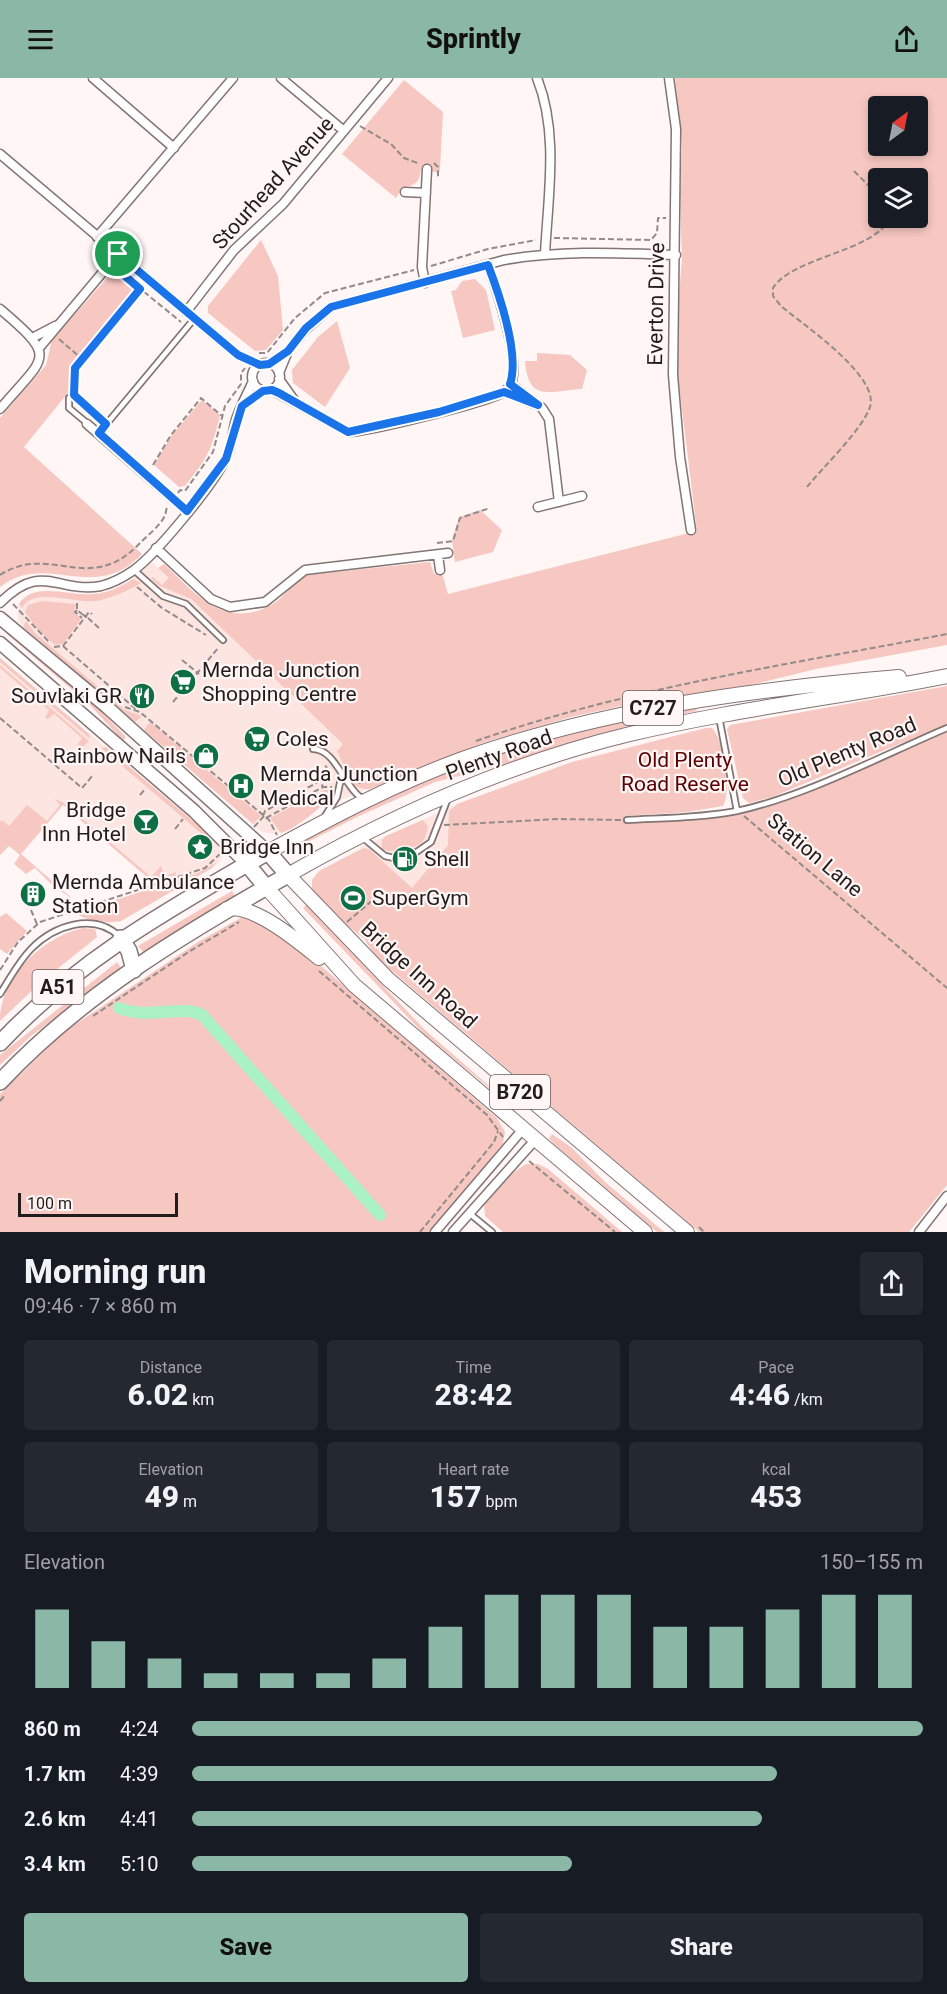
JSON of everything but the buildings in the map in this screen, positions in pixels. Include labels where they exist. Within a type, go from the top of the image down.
[{"type":"highway","name":"Plenty Road","points":[[0,1043],[58,987],[121,938],[268,852]]},
{"type":"highway","name":"Bridge Inn Road","points":[[268,852],[288,875]]},
{"type":"highway","name":"B720","points":[[247,864],[266,887]]},
{"type":"highway","name":"Plenty Road","points":[[6,1085],[54,1028],[134,970],[227,909],[288,875]]},
{"type":"highway","points":[[121,938],[129,951],[134,970]]},
{"type":"main road","name":"Bridge Inn Road","points":[[0,618],[114,713],[268,852]]},
{"type":"main road","points":[[0,643],[221,835],[247,864]]},
{"type":"main road","name":"Plenty Road","points":[[268,852],[372,797],[476,755],[557,729],[622,714],[734,694],[947,674]]},
{"type":"main road","name":"Plenty Road","points":[[288,875],[361,836],[449,795],[530,765],[605,741],[718,715],[947,674]]},
{"type":"main road","name":"Bridge Inn Road","points":[[288,875],[346,924],[396,986],[552,1119],[689,1226]]},
{"type":"main road","name":"B720","points":[[266,887],[354,985],[645,1232]]},
{"type":"main road","points":[[227,909],[243,909],[265,920],[354,985]]},
{"type":"main road","points":[[523,1129],[540,1108]]},
{"type":"main road","points":[[535,1140],[552,1119]]},
{"type":"street","points":[[93,78],[174,147]]},
{"type":"street","points":[[98,237],[233,78]]},
{"type":"street","points":[[281,78],[344,131]]},
{"type":"street","name":"Stourhead Avenue","points":[[186,312],[234,250],[283,204],[388,78]]},
{"type":"street","points":[[537,78],[546,108],[550,139],[545,254]]},
{"type":"street","name":"Everton Drive","points":[[669,78],[676,129],[676,255],[671,322],[673,375],[680,457],[691,530]]},
{"type":"street","points":[[0,154],[238,355],[257,387],[294,401],[334,427],[354,432],[469,404],[504,392],[510,384],[512,374],[508,328],[488,265]]},
{"type":"street","points":[[425,283],[422,267],[428,166]]},
{"type":"street","points":[[405,192],[426,193]]},
{"type":"street","points":[[40,347],[118,254]]},
{"type":"street","points":[[242,406],[268,390],[279,376],[288,351],[306,328],[331,307],[488,265],[545,254],[676,255]]},
{"type":"street","points":[[0,309],[34,338],[40,347],[41,356],[37,366],[0,409]]},
{"type":"street","points":[[34,338],[58,324]]},
{"type":"street","points":[[0,603],[17,588],[31,581],[48,580],[96,586],[117,580],[134,570],[187,511],[226,459],[253,379],[265,364],[288,351]]},
{"type":"street","points":[[238,355],[265,364],[279,376],[294,401]]},
{"type":"street","points":[[510,384],[538,405],[549,419],[559,502]]},
{"type":"street","points":[[504,392],[538,405]]},
{"type":"street","points":[[87,423],[187,511]]},
{"type":"street","points":[[538,507],[582,496]]},
{"type":"street","points":[[156,548],[211,599],[230,607],[265,602],[305,570],[448,553]]},
{"type":"street","points":[[438,555],[440,570]]},
{"type":"street","points":[[435,1232],[523,1129]]},
{"type":"street","points":[[453,1232],[535,1140]]},
{"type":"street","points":[[919,1232],[947,1196]]},
{"type":"street","points":[[459,1205],[470,1213]]},
{"type":"lane","points":[[99,433],[194,319]]},
{"type":"lane","points":[[69,398],[69,408],[87,423]]},
{"type":"lane","points":[[134,570],[163,596],[186,604],[223,640]]},
{"type":"lane","name":"Station Lane","points":[[718,715],[737,811]]},
{"type":"lane","name":"Old Plenty Road","points":[[627,820],[737,811],[788,796],[947,728]]},
{"type":"lane","points":[[313,749],[329,754],[342,777],[360,797],[372,797]]},
{"type":"lane","points":[[320,823],[337,797],[342,777]]},
{"type":"lane","points":[[414,853],[428,846],[449,795]]},
{"type":"lane","points":[[361,836],[385,856],[394,858]]},
{"type":"lane","points":[[0,994],[31,949],[57,931],[76,924],[90,923],[109,928],[121,938]]},
{"type":"lane","points":[[470,1213],[492,1232]]},
{"type":"path","points":[[353,120],[369,133],[391,144],[410,161],[438,167],[438,179]]},
{"type":"path","points":[[854,171],[868,185]]},
{"type":"path","points":[[433,266],[508,244],[546,239],[651,240],[657,233],[658,218]]},
{"type":"path","points":[[807,487],[865,417],[871,398],[860,375],[781,306],[773,296],[773,288],[789,274],[875,233],[880,228]]},
{"type":"path","points":[[110,263],[187,327]]},
{"type":"path","points":[[106,424],[74,395],[75,368],[140,289]]},
{"type":"path","points":[[52,333],[82,359]]},
{"type":"path","points":[[0,575],[28,564],[84,569],[109,567],[120,562],[165,516],[165,509],[180,490],[185,491],[209,459],[222,416],[241,384]]},
{"type":"path","points":[[153,465],[171,435],[201,398],[222,416]]},
{"type":"path","points":[[437,543],[453,541],[460,518],[490,508]]},
{"type":"path","points":[[137,587],[162,608],[204,634],[219,647],[173,702]]},
{"type":"path","points":[[77,603],[75,612],[83,618]]},
{"type":"path","points":[[77,610],[99,628]]},
{"type":"path","points":[[23,612],[34,630],[62,654]]},
{"type":"path","points":[[63,646],[83,618],[89,612],[92,614]]},
{"type":"path","points":[[54,647],[63,646],[265,817],[265,811],[331,776],[323,761]]},
{"type":"path","points":[[182,660],[198,674]]},
{"type":"path","points":[[118,701],[126,708],[137,710]]},
{"type":"path","points":[[0,717],[82,788],[94,774]]},
{"type":"path","points":[[320,782],[323,787]]},
{"type":"path","points":[[140,795],[146,788]]},
{"type":"path","name":"Station Lane","points":[[737,811],[947,988]]},
{"type":"path","points":[[175,829],[183,819]]},
{"type":"path","points":[[437,826],[483,821],[627,820]]},
{"type":"path","points":[[0,970],[16,945],[37,924],[205,868],[220,856],[218,849]]},
{"type":"path","points":[[346,924],[374,899]]},
{"type":"path","points":[[32,910],[37,924]]},
{"type":"path","points":[[90,1018],[190,951],[232,925],[246,921]]},
{"type":"path","points":[[313,966],[487,1115],[511,1144]]},
{"type":"path","points":[[0,1101],[6,1085]]},
{"type":"path","points":[[420,1232],[494,1142],[498,1131]]},
{"type":"path","points":[[523,1155],[537,1170],[615,1232]]},
{"type":"path","points":[[689,1226],[704,1232]]},
{"type":"shaded area","name":"Mernda Junction Shopping Centre","points":[[152,562],[348,749],[359,789],[365,790],[315,810],[290,830],[273,834],[262,832],[18,621],[18,605],[28,595],[43,591],[82,595],[106,592],[131,580]]},
{"type":"shaded area","points":[[0,658],[212,837],[224,852],[220,862],[166,894],[63,805],[23,852],[0,833]]},
{"type":"shaded area","points":[[457,804],[453,806],[451,841],[412,889],[363,848],[360,848]]},
{"type":"green space","points":[[675,78],[947,78],[947,645],[816,669],[743,687],[630,704],[571,717],[483,743],[370,789],[356,787],[348,777],[337,751],[343,744],[191,599],[158,585],[151,578],[153,577],[162,585],[169,578],[158,568],[164,564],[211,605],[239,614],[254,612],[271,605],[306,575],[430,562],[434,574],[442,573],[448,594],[697,531],[678,377],[677,319],[682,259],[680,193],[682,146]]},
{"type":"green space","points":[[404,80],[443,112],[440,169],[439,173],[421,169],[420,177],[416,182],[403,187],[396,198],[342,154]]},
{"type":"green space","points":[[261,240],[278,276],[283,330],[266,350],[255,351],[208,313],[208,306]]},
{"type":"green space","points":[[115,269],[141,290],[76,368],[75,384],[24,447],[142,554],[124,569],[106,575],[88,577],[35,573],[18,577],[0,587],[0,418],[46,365],[52,340]]},
{"type":"green space","points":[[475,279],[486,290],[495,330],[463,338],[451,291],[456,290],[462,281]]},
{"type":"green space","points":[[337,321],[350,368],[325,407],[293,383],[292,370],[318,337]]},
{"type":"green space","points":[[537,353],[570,355],[587,370],[582,389],[543,392],[536,389],[527,374],[525,361],[537,361]]},
{"type":"green space","points":[[202,400],[220,415],[217,427],[204,461],[185,486],[179,487],[154,465],[172,435]]},
{"type":"green space","points":[[480,510],[502,530],[493,552],[455,562],[452,540],[459,517]]},
{"type":"green space","points":[[133,579],[141,583],[119,594],[97,601],[45,597],[36,598],[22,608],[19,604],[25,597],[43,591],[99,593],[115,589]]},
{"type":"green space","points":[[42,601],[76,604],[74,612],[81,619],[63,644],[55,645],[38,630],[25,612],[28,605]]},
{"type":"green space","points":[[26,621],[35,633],[125,710],[142,716],[135,722],[23,627]]},
{"type":"green space","points":[[6,630],[98,708],[126,737],[123,741],[90,705],[7,634]]},
{"type":"green space","points":[[0,658],[89,734],[90,739],[0,662]]},
{"type":"green space","points":[[0,665],[89,741],[84,746],[77,745],[82,738],[54,714],[48,719],[45,718],[49,710],[0,668]]},
{"type":"green space","points":[[947,686],[947,724],[772,797],[749,803],[743,798],[727,729],[730,725]]},
{"type":"green space","points":[[696,707],[697,711],[628,726],[503,765],[435,782],[357,817],[298,847],[295,844],[416,785],[486,757],[575,732]]},
{"type":"green space","points":[[150,722],[261,816],[253,824],[144,730]]},
{"type":"green space","name":"Old Plenty Road Reserve","points":[[712,728],[716,734],[723,754],[727,790],[723,806],[687,812],[624,816],[624,823],[718,818],[758,810],[786,801],[947,732],[947,1185],[909,1232],[699,1232],[378,959],[364,939],[330,911],[312,889],[312,880],[319,871],[363,848],[369,849],[412,888],[448,845],[449,811],[457,804],[572,762]]},
{"type":"green space","points":[[106,747],[212,837],[209,840],[101,748]]},
{"type":"green space","points":[[324,790],[332,790],[325,802],[311,815],[287,831],[281,833],[270,818]]},
{"type":"green space","points":[[55,799],[64,803],[151,877],[161,866],[165,876],[176,872],[176,875],[153,882],[63,805],[21,854],[73,899],[53,886],[35,868],[26,874],[14,864],[20,855],[9,846],[0,855],[0,822],[2,820],[9,826],[27,805],[47,821],[60,805]]},
{"type":"green space","points":[[423,820],[428,827],[425,838],[420,844],[397,851],[382,849],[382,840],[386,836]]},
{"type":"green space","points":[[217,862],[212,868],[121,921],[97,921],[76,913],[198,873]]},
{"type":"green space","points":[[232,891],[235,896],[144,953],[138,946]]},
{"type":"green space","points":[[306,905],[426,1031],[520,1113],[426,1036],[303,908]]},
{"type":"green space","points":[[6,913],[27,931],[7,954],[0,949],[0,917]]},
{"type":"green space","points":[[242,917],[254,920],[313,959],[497,1118],[505,1132],[503,1144],[431,1232],[0,1232],[0,1094],[64,1032],[198,942]]},
{"type":"green space","points":[[83,928],[95,929],[97,937],[41,982],[0,1021],[7,990],[15,975],[26,962],[53,940]]},
{"type":"green space","points":[[117,962],[122,969],[31,1036],[0,1065],[0,1055]]},
{"type":"green space","points":[[552,1134],[572,1148],[605,1182],[664,1232],[657,1232],[554,1144],[549,1138]]},
{"type":"green space","points":[[526,1164],[538,1164],[548,1169],[622,1232],[503,1232],[485,1216],[484,1203],[508,1176]]},
{"type":"waterway","points":[[119,1008],[141,1013],[185,1011],[202,1015],[380,1215]]},
{"type":"place","name":"Mernda Junction Shopping Centre","points":[[183,682]]},
{"type":"place","name":"Souvlaki GR","points":[[142,696]]},
{"type":"place","name":"Coles","points":[[257,739]]},
{"type":"place","name":"Rainbow Nails","points":[[206,756]]},
{"type":"place","name":"Mernda Junction Medical","points":[[241,786]]},
{"type":"place","name":"Bridge Inn Hotel","points":[[146,822]]},
{"type":"place","name":"Bridge Inn","points":[[200,847]]},
{"type":"place","name":"Shell","points":[[405,859]]},
{"type":"place","name":"Mernda Ambulance Station","points":[[33,894]]},
{"type":"place","name":"SuperGym","points":[[353,898]]},
{"type":"route","points":[[118,254],[238,355],[260,365],[269,364],[288,351],[306,328],[331,307],[488,265],[508,328],[512,374],[510,384],[538,405],[504,392],[439,412],[362,431],[348,432],[334,427],[279,393],[272,390],[263,391],[242,406],[226,459],[187,511],[99,433],[106,424],[74,395],[75,368],[140,289],[110,263],[118,254]]}]
